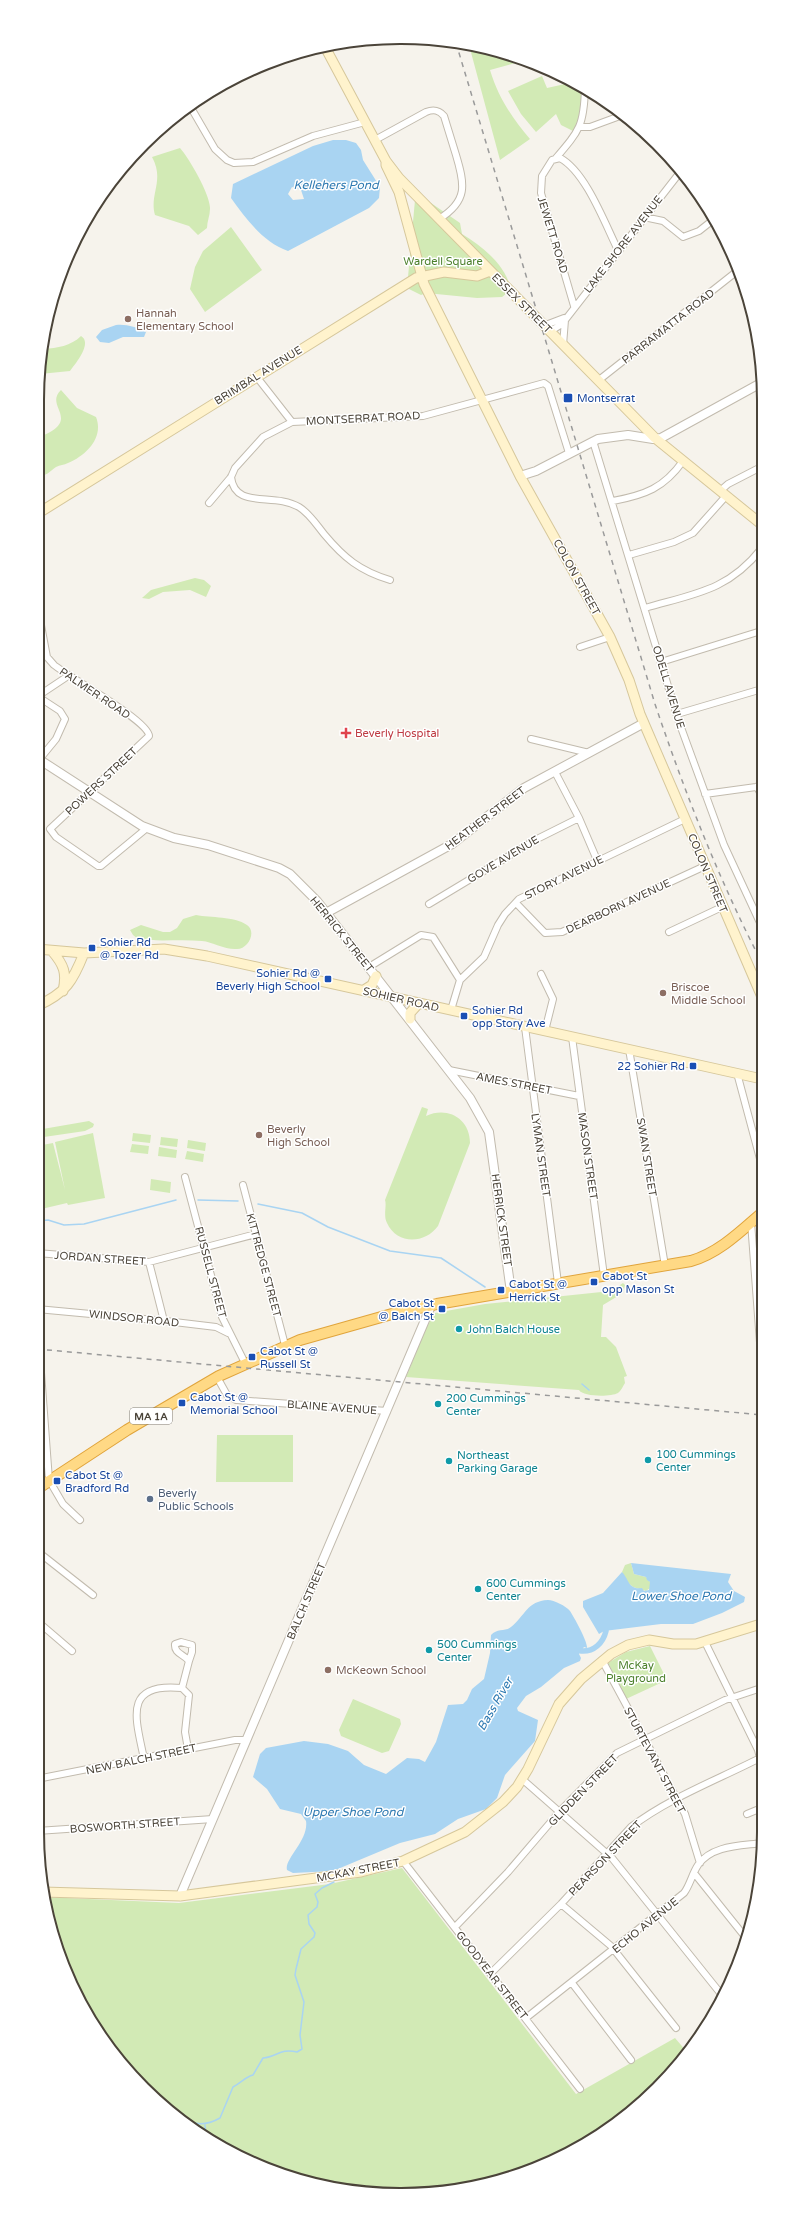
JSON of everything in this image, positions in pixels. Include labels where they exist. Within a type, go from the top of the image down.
[{"type":"highway","name":"MA 1A","points":[[44,1484],[122,1433],[217,1377],[285,1345],[364,1321],[431,1306],[558,1283],[665,1266],[705,1256],[719,1248],[757,1217]]},
{"type":"main road","name":"ESSEX STREET","points":[[328,52],[386,160],[414,193],[546,329],[599,380],[655,438],[757,521]]},
{"type":"main road","name":"COLON STREET","points":[[386,160],[402,204],[421,276],[520,476],[610,637],[629,680],[644,723],[757,986]]},
{"type":"main road","points":[[402,204],[405,199],[414,193]]},
{"type":"main road","name":"BRIMBAL AVENUE","points":[[44,510],[402,285],[421,276],[444,272],[477,276],[490,271]]},
{"type":"main road","name":"SOHIER ROAD","points":[[44,950],[84,953],[174,950],[392,996],[757,1078]]},
{"type":"main road","points":[[52,951],[64,967],[66,978],[63,992]]},
{"type":"main road","points":[[44,1002],[63,992],[71,982],[84,953]]},
{"type":"main road","points":[[364,990],[372,985],[376,976]]},
{"type":"main road","points":[[410,1019],[410,1013],[419,1002]]},
{"type":"main road","name":"MCKAY STREET","points":[[49,1892],[180,1896],[361,1872],[403,1861],[438,1846],[470,1828],[503,1802],[522,1779],[560,1704],[578,1681],[602,1660],[639,1641],[660,1640],[684,1645],[705,1642],[757,1625]]},
{"type":"street","points":[[585,95],[584,115],[580,127],[556,158],[564,160],[576,172],[592,199],[618,250]]},
{"type":"street","points":[[375,140],[426,112],[432,110],[441,112],[444,116],[464,180],[463,190],[459,200],[447,214],[439,219]]},
{"type":"street","points":[[193,111],[215,150],[227,160],[234,163],[254,162],[313,136],[365,122]]},
{"type":"street","points":[[580,127],[590,127],[617,117]]},
{"type":"street","name":"JEWETT ROAD","points":[[556,158],[548,164],[542,176],[540,193],[574,306]]},
{"type":"street","name":"LAKE SHORE AVENUE","points":[[546,329],[559,327],[677,176]]},
{"type":"street","points":[[644,218],[663,221],[683,237],[699,231],[709,223]]},
{"type":"street","name":"PARRAMATTA ROAD","points":[[599,380],[734,274]]},
{"type":"street","points":[[563,345],[566,317]]},
{"type":"street","points":[[256,376],[292,422]]},
{"type":"street","name":"MONTSERRAT ROAD","points":[[209,503],[235,468],[263,437],[292,422],[423,416],[544,383],[546,384],[570,453]]},
{"type":"street","points":[[520,476],[536,471],[594,441],[628,435],[655,438],[670,434],[756,386]]},
{"type":"street","name":"ODELL AVENUE","points":[[594,441],[677,714],[724,845],[757,916]]},
{"type":"street","points":[[613,501],[655,489],[673,475],[683,461]]},
{"type":"street","points":[[629,555],[674,542],[693,533],[723,494],[728,484],[757,469]]},
{"type":"street","points":[[230,476],[232,487],[238,494],[246,497],[284,501],[298,506],[306,512],[344,555],[359,568],[371,574],[390,580]]},
{"type":"street","points":[[645,608],[724,583],[744,570],[757,554]]},
{"type":"street","points":[[661,662],[757,632]]},
{"type":"street","points":[[580,647],[610,637]]},
{"type":"street","name":"PALMER ROAD","points":[[44,641],[47,657],[68,676],[122,710],[145,727],[149,732]]},
{"type":"street","points":[[44,692],[68,676]]},
{"type":"street","points":[[677,714],[757,690]]},
{"type":"street","points":[[44,700],[60,711],[65,719],[56,739],[44,753]]},
{"type":"street","name":"HEATHER STREET","points":[[326,913],[452,844],[524,788],[644,723]]},
{"type":"street","name":"POWERS STREET","points":[[147,828],[104,864],[98,866],[56,836],[50,829],[149,736],[149,732]]},
{"type":"street","points":[[531,740],[589,753]]},
{"type":"street","name":"HERRICK STREET","points":[[44,764],[90,791],[131,820],[147,828],[174,838],[208,845],[279,868],[302,884],[410,1019],[480,1112],[489,1132],[511,1292]]},
{"type":"street","points":[[555,772],[579,818],[597,860]]},
{"type":"street","points":[[705,794],[757,785]]},
{"type":"street","name":"GOVE AVENUE","points":[[429,904],[537,839],[579,818]]},
{"type":"street","name":"STORY AVENUE","points":[[451,1010],[460,980],[484,956],[498,925],[505,914],[516,903],[526,896],[597,860],[685,819]]},
{"type":"street","name":"DEARBORN AVENUE","points":[[516,903],[545,933],[562,932],[705,866]]},
{"type":"street","points":[[669,932],[722,907]]},
{"type":"street","points":[[369,967],[422,935],[426,935],[433,937],[460,980]]},
{"type":"street","points":[[541,974],[553,999],[545,1031]]},
{"type":"street","name":"LYMAN STREET","points":[[525,1027],[558,1283]]},
{"type":"street","name":"MASON STREET","points":[[572,1037],[604,1276]]},
{"type":"street","name":"SWAN STREET","points":[[629,1049],[665,1266]]},
{"type":"street","name":"AMES STREET","points":[[449,1070],[579,1096]]},
{"type":"street","points":[[737,1073],[757,1148]]},
{"type":"street","name":"RUSSELL STREET","points":[[185,1177],[222,1317],[229,1334],[245,1363]]},
{"type":"street","name":"KITTREDGE STREET","points":[[243,1185],[285,1345]]},
{"type":"street","points":[[751,1222],[757,1302]]},
{"type":"street","name":"JORDAN STREET","points":[[44,1254],[149,1262],[256,1234]]},
{"type":"street","points":[[149,1262],[164,1321]]},
{"type":"street","name":"BALCH STREET","points":[[180,1896],[245,1740],[431,1306]]},
{"type":"street","name":"WINDSOR ROAD","points":[[44,1310],[216,1327],[229,1334]]},
{"type":"street","name":"BLAINE AVENUE","points":[[217,1377],[227,1395],[236,1400],[387,1411]]},
{"type":"street","points":[[44,1413],[49,1480],[63,1504],[80,1520]]},
{"type":"street","points":[[44,1556],[93,1595]]},
{"type":"street","points":[[44,1627],[72,1651]]},
{"type":"street","points":[[705,1642],[731,1698]]},
{"type":"street","name":"STURTEVANT STREET","points":[[602,1660],[692,1831],[694,1848],[700,1863]]},
{"type":"street","points":[[182,1688],[189,1661]]},
{"type":"street","points":[[144,1759],[136,1720],[136,1710],[140,1698],[148,1692],[182,1688],[189,1695],[185,1732],[188,1749]]},
{"type":"street","name":"GLIDDEN STREET","points":[[455,1927],[508,1872],[560,1812],[617,1753],[731,1698],[757,1689]]},
{"type":"street","name":"PEARSON STREET","points":[[731,1698],[757,1748]]},
{"type":"street","name":"NEW BALCH STREET","points":[[44,1778],[235,1740],[245,1740]]},
{"type":"street","name":"PEARSON STREET","points":[[491,1973],[561,1904],[631,1827],[644,1817],[757,1760]]},
{"type":"street","points":[[522,1779],[607,1853],[626,1874],[719,1991]]},
{"type":"street","points":[[747,1814],[757,1810]]},
{"type":"street","name":"BOSWORTH STREET","points":[[44,1831],[213,1819]]},
{"type":"street","name":"ECHO AVENUE","points":[[526,2018],[684,1894],[700,1863],[718,1850],[756,1844]]},
{"type":"street","name":"GOODYEAR STREET","points":[[403,1861],[580,2089]]},
{"type":"street","points":[[694,1873],[742,1933]]},
{"type":"street","points":[[561,1904],[614,1950],[676,2028]]},
{"type":"street","points":[[572,1983],[631,2060]]},
{"type":"green space","points":[[471,51],[515,63],[490,70],[493,80],[506,107],[530,139],[500,160]]},
{"type":"green space","points":[[542,76],[547,88],[564,84],[583,94],[582,109],[575,132],[561,125],[556,114],[536,132],[521,114],[508,91]]},
{"type":"green space","points":[[180,148],[199,177],[209,203],[210,211],[207,228],[198,235],[189,226],[155,215],[154,200],[157,173],[152,157]]},
{"type":"green space","name":"Wardell Square","points":[[415,200],[431,203],[460,223],[462,234],[478,245],[499,265],[511,290],[502,297],[477,298],[426,293],[421,295],[407,288]]},
{"type":"green space","points":[[231,227],[262,270],[205,312],[190,289],[195,267],[203,251]]},
{"type":"green space","points":[[81,336],[84,339],[84,348],[79,359],[70,371],[45,373],[48,348],[59,347]]},
{"type":"green space","points":[[61,390],[77,408],[96,417],[98,432],[92,444],[82,455],[75,460],[56,467],[44,475],[44,434],[58,425],[61,419],[56,402],[57,396]]},
{"type":"green space","points":[[195,578],[204,580],[211,586],[206,597],[190,590],[163,592],[149,599],[142,598],[151,590]]},
{"type":"green space","points":[[196,915],[242,922],[250,928],[250,940],[245,946],[233,949],[202,941],[138,939],[130,930],[141,925],[163,932],[170,932],[177,928],[183,919]]},
{"type":"green space","points":[[422,1107],[428,1109],[426,1116],[442,1112],[456,1116],[466,1127],[469,1134],[470,1143],[438,1226],[426,1236],[411,1240],[397,1235],[387,1223],[385,1214],[385,1200]]},
{"type":"green space","points":[[89,1121],[94,1124],[93,1127],[85,1131],[44,1137],[44,1129]]},
{"type":"green space","points":[[93,1133],[105,1198],[68,1205],[67,1203],[44,1208],[44,1145],[53,1143],[65,1190],[55,1142]]},
{"type":"green space","points":[[133,1133],[151,1135],[150,1143],[132,1141]]},
{"type":"green space","points":[[161,1137],[178,1139],[177,1147],[160,1145]]},
{"type":"green space","points":[[188,1140],[206,1143],[205,1151],[187,1148]]},
{"type":"green space","points":[[132,1144],[149,1146],[148,1154],[130,1152]]},
{"type":"green space","points":[[159,1147],[177,1150],[176,1158],[158,1156]]},
{"type":"green space","points":[[187,1151],[204,1154],[203,1162],[185,1159]]},
{"type":"green space","points":[[151,1179],[171,1182],[170,1193],[150,1190]]},
{"type":"green space","points":[[623,1283],[625,1285],[623,1293],[603,1305],[601,1337],[606,1337],[616,1347],[627,1376],[624,1377],[625,1383],[618,1393],[597,1396],[586,1394],[579,1390],[406,1377],[426,1328],[435,1313],[485,1304],[611,1291]]},
{"type":"green space","points":[[217,1435],[293,1435],[293,1482],[216,1482]]},
{"type":"green space","points":[[631,1563],[634,1574],[646,1577],[650,1582],[650,1588],[646,1591],[633,1587],[627,1582],[622,1572],[625,1565]]},
{"type":"green space","name":"McKay Playground","points":[[650,1646],[667,1680],[626,1699],[608,1663],[626,1652]]},
{"type":"green space","points":[[353,1699],[400,1719],[401,1724],[389,1751],[382,1753],[341,1736],[339,1730]]},
{"type":"green space","points":[[402,1868],[576,2094],[675,2038],[684,2048],[653,2084],[636,2100],[599,2128],[558,2151],[515,2169],[493,2176],[447,2185],[400,2188],[354,2185],[308,2176],[264,2161],[202,2128],[165,2100],[132,2067],[104,2030],[81,1989],[63,1946],[56,1924],[50,1897],[179,1903],[330,1884]]},
{"type":"water","name":"Kellehers Pond","points":[[333,140],[346,140],[356,143],[361,150],[363,160],[380,187],[379,198],[369,208],[288,251],[271,242],[249,222],[231,198],[233,184],[313,146]],"holes":[[[292,187],[301,190],[304,199],[293,200],[288,194]]]},
{"type":"water","points":[[116,325],[131,326],[146,332],[144,337],[123,337],[109,343],[100,342],[96,337],[102,330]]},
{"type":"water","name":"Lower Shoe Pond","points":[[631,1563],[731,1574],[728,1582],[734,1591],[745,1597],[744,1602],[722,1613],[693,1624],[661,1624],[604,1631],[599,1634],[583,1607],[583,1601],[603,1593],[622,1572],[631,1586],[642,1588],[644,1591],[649,1590],[650,1582],[646,1577],[634,1574]]},
{"type":"water","name":"Upper Shoe Pond","points":[[548,1600],[566,1607],[570,1611],[583,1635],[587,1648],[584,1647],[579,1654],[581,1658],[580,1661],[564,1668],[541,1687],[526,1696],[517,1708],[518,1711],[538,1720],[535,1741],[505,1775],[497,1798],[486,1809],[458,1819],[435,1834],[400,1843],[333,1871],[293,1873],[287,1870],[289,1860],[304,1835],[306,1821],[301,1814],[280,1809],[267,1789],[253,1777],[260,1754],[266,1748],[304,1741],[328,1744],[348,1751],[364,1765],[386,1774],[407,1758],[419,1759],[425,1762],[436,1742],[448,1705],[463,1704],[467,1700],[472,1689],[484,1679],[490,1653],[491,1635],[511,1627],[535,1603]]},
{"type":"waterway","points":[[44,1220],[48,1220],[64,1225],[84,1224],[176,1200]]},
{"type":"waterway","points":[[198,1200],[238,1201]]},
{"type":"waterway","points":[[258,1204],[302,1213],[328,1227],[390,1251],[441,1258],[485,1287]]},
{"type":"waterway","points":[[582,1384],[589,1390]]},
{"type":"waterway","name":"Bass River","points":[[581,1651],[590,1650],[597,1646],[603,1639],[606,1631]]},
{"type":"waterway","name":"Bass River","points":[[195,2123],[205,2124],[220,2118],[233,2087],[253,2075],[263,2058],[286,2051],[297,2052],[302,2049],[300,2035],[304,2002],[295,1975],[296,1969],[301,1949],[314,1937],[315,1933],[309,1924],[308,1915],[317,1907],[318,1902],[315,1894],[322,1888],[334,1882]]},
{"type":"waterway","points":[[205,2125],[205,2130]]},
{"type":"railway","points":[[458,49],[655,704],[678,770],[717,868],[757,953]]},
{"type":"railway","points":[[44,1350],[757,1414]]},
{"type":"place","name":"Hannah Elementary School","points":[[128,319]]},
{"type":"place","name":"Montserrat","points":[[568,398]]},
{"type":"place","name":"Beverly Hospital","points":[[346,733]]},
{"type":"place","name":"Sohier Rd @ Tozer Rd","points":[[92,948]]},
{"type":"place","name":"Sohier Rd @ Beverly High School","points":[[328,979]]},
{"type":"place","name":"Briscoe Middle School","points":[[663,993]]},
{"type":"place","name":"Sohier Rd opp Story Ave","points":[[464,1016]]},
{"type":"place","name":"22 Sohier Rd","points":[[693,1066]]},
{"type":"place","name":"Beverly High School","points":[[259,1135]]},
{"type":"place","name":"Cabot St opp Mason St","points":[[594,1282]]},
{"type":"place","name":"Cabot St @ Herrick St","points":[[501,1290]]},
{"type":"place","name":"Cabot St @ Balch St","points":[[442,1309]]},
{"type":"place","name":"John Balch House","points":[[459,1329]]},
{"type":"place","name":"Cabot St @ Russell St","points":[[252,1357]]},
{"type":"place","name":"Cabot St @ Memorial School","points":[[182,1403]]},
{"type":"place","name":"200 Cummings Center","points":[[438,1404]]},
{"type":"place","name":"100 Cummings Center","points":[[648,1460]]},
{"type":"place","name":"Northeast Parking Garage","points":[[449,1461]]},
{"type":"place","name":"Cabot St @ Bradford Rd","points":[[57,1481]]},
{"type":"place","name":"Beverly Public Schools","points":[[150,1499]]},
{"type":"place","name":"600 Cummings Center","points":[[478,1589]]},
{"type":"place","name":"500 Cummings Center","points":[[429,1650]]},
{"type":"place","name":"McKeown School","points":[[328,1670]]}]
